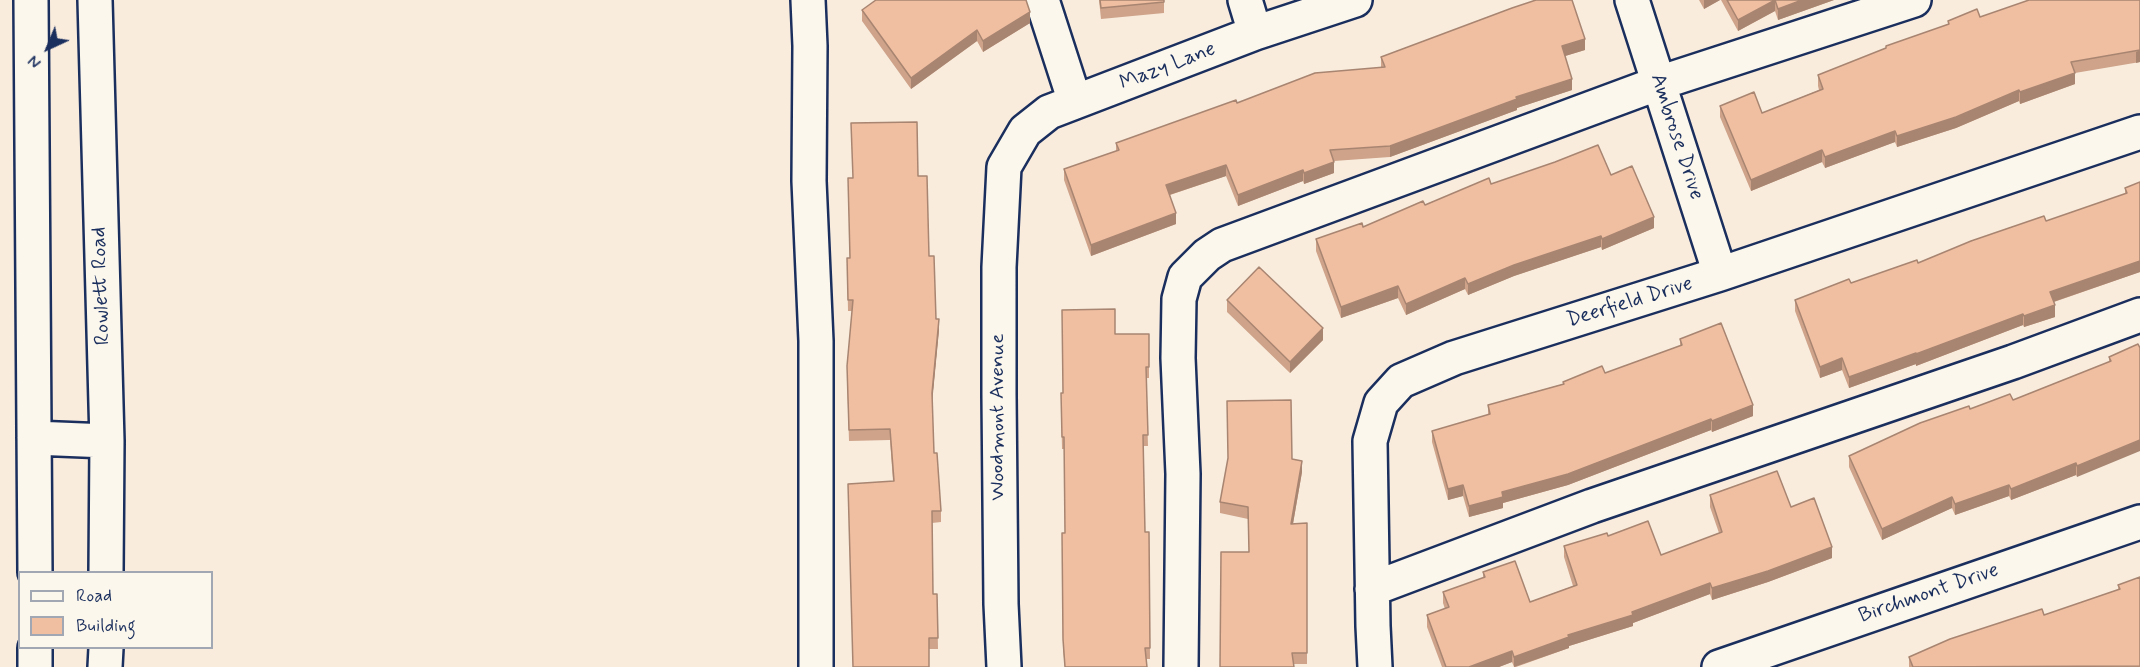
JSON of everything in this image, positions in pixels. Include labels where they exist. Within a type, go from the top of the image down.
[{"type":"street","points":[[31,0],[35,571]]},
{"type":"street","name":"Rowlett Road","points":[[95,0],[107,441],[106,571]]},
{"type":"street","points":[[808,0],[809,180],[816,341],[816,667]]},
{"type":"street","points":[[1042,0],[1075,102]]},
{"type":"street","points":[[1245,0],[1255,33]]},
{"type":"street","name":"Mazy Lane","points":[[1005,167],[1025,131],[1049,112],[1255,33],[1355,0]]},
{"type":"street","name":"Ambrose Drive","points":[[1632,0],[1720,274]]},
{"type":"street","points":[[1181,667],[1183,474],[1179,299],[1185,278],[1207,255],[1222,245],[1659,83],[1914,0]]},
{"type":"street","name":"Deerfield Drive","points":[[1376,667],[1372,589],[1370,441],[1381,403],[1401,381],[1454,358],[1720,274],[2140,132]]},
{"type":"street","name":"Woodmont Avenue","points":[[1004,667],[1001,604],[999,267],[1005,167]]},
{"type":"street","points":[[1372,589],[1592,506],[2013,362],[2140,315]]},
{"type":"street","points":[[34,438],[107,441]]},
{"type":"street","name":"Birchmont Drive","points":[[1719,667],[2140,522]]},
{"type":"street","points":[[35,649],[35,667]]},
{"type":"street","points":[[105,667],[106,649]]},
{"type":"building","points":[[876,0],[1026,0],[1030,12],[983,41],[977,30],[911,78],[862,10]]},
{"type":"building","points":[[1100,0],[1164,0],[1164,2],[1101,8]]},
{"type":"building","points":[[1536,0],[1572,0],[1585,39],[1562,46],[1572,79],[1516,97],[1517,99],[1390,146],[1330,150],[1334,162],[1304,173],[1303,170],[1238,195],[1226,165],[1166,185],[1176,213],[1091,245],[1064,169],[1119,150],[1116,143],[1236,100],[1237,103],[1315,73],[1385,67],[1381,57]]},
{"type":"building","points":[[1727,0],[1775,0],[1738,20]]},
{"type":"building","points":[[1775,0],[1802,0],[1778,9]]},
{"type":"building","points":[[2029,0],[2140,0],[2140,50],[2071,62],[2075,73],[2020,92],[2019,90],[1956,117],[1897,136],[1895,131],[1825,157],[1822,150],[1751,180],[1720,106],[1754,92],[1762,113],[1823,89],[1818,75],[1886,48],[1886,46],[1949,24],[1948,21],[1977,9],[1980,17]]},
{"type":"building","points":[[917,122],[918,176],[927,176],[929,256],[934,256],[936,319],[939,319],[932,393],[934,453],[937,453],[941,511],[932,511],[933,594],[937,594],[938,638],[929,638],[929,667],[853,667],[848,484],[894,481],[890,429],[849,430],[847,366],[853,300],[848,300],[847,258],[850,258],[848,178],[853,178],[851,123]]},
{"type":"building","points":[[1598,145],[1611,175],[1632,166],[1654,217],[1602,239],[1601,236],[1514,265],[1468,284],[1465,278],[1406,304],[1398,286],[1341,307],[1316,239],[1362,223],[1363,227],[1423,201],[1425,205],[1489,178],[1491,184]]},
{"type":"building","points":[[2140,182],[2140,261],[2050,292],[2055,305],[2024,316],[2023,314],[1849,377],[1842,358],[1820,367],[1795,300],[1849,279],[1851,283],[1917,260],[1918,263],[1971,241],[2044,216],[2046,221],[2127,193],[2125,188]]},
{"type":"building","points":[[1259,267],[1323,328],[1290,362],[1227,300]]},
{"type":"building","points":[[1115,309],[1115,334],[1149,334],[1149,367],[1146,367],[1148,435],[1143,435],[1145,532],[1149,532],[1150,648],[1145,648],[1147,667],[1065,667],[1062,533],[1065,533],[1061,393],[1063,393],[1062,310]]},
{"type":"building","points":[[1721,323],[1753,405],[1568,474],[1502,492],[1503,497],[1469,506],[1463,485],[1448,489],[1432,431],[1490,414],[1488,405],[1564,384],[1563,382],[1602,366],[1605,373],[1682,345],[1680,339]]},
{"type":"building","points":[[2138,344],[2140,348],[2140,440],[2077,466],[2076,463],[2011,489],[2009,485],[1955,504],[1952,497],[1882,529],[1849,456],[1920,423],[1969,406],[1970,409],[2010,394],[2013,400],[2111,361],[2109,357]]},
{"type":"building","points":[[1291,400],[1292,459],[1302,461],[1291,524],[1307,523],[1307,653],[1292,653],[1294,667],[1220,667],[1221,552],[1249,552],[1248,507],[1220,502],[1228,458],[1227,401]]},
{"type":"building","points":[[1777,471],[1791,507],[1814,498],[1832,547],[1768,571],[1712,588],[1710,583],[1632,612],[1633,615],[1568,635],[1569,637],[1514,657],[1512,651],[1469,667],[1446,667],[1427,615],[1449,607],[1443,592],[1485,577],[1483,572],[1515,561],[1530,602],[1577,585],[1564,546],[1607,533],[1608,536],[1648,521],[1661,555],[1722,532],[1710,495]]},
{"type":"building","points":[[2140,577],[2140,666],[1913,667],[1909,657],[1950,639],[2042,609],[2044,615],[2120,589],[2118,585]]}]
